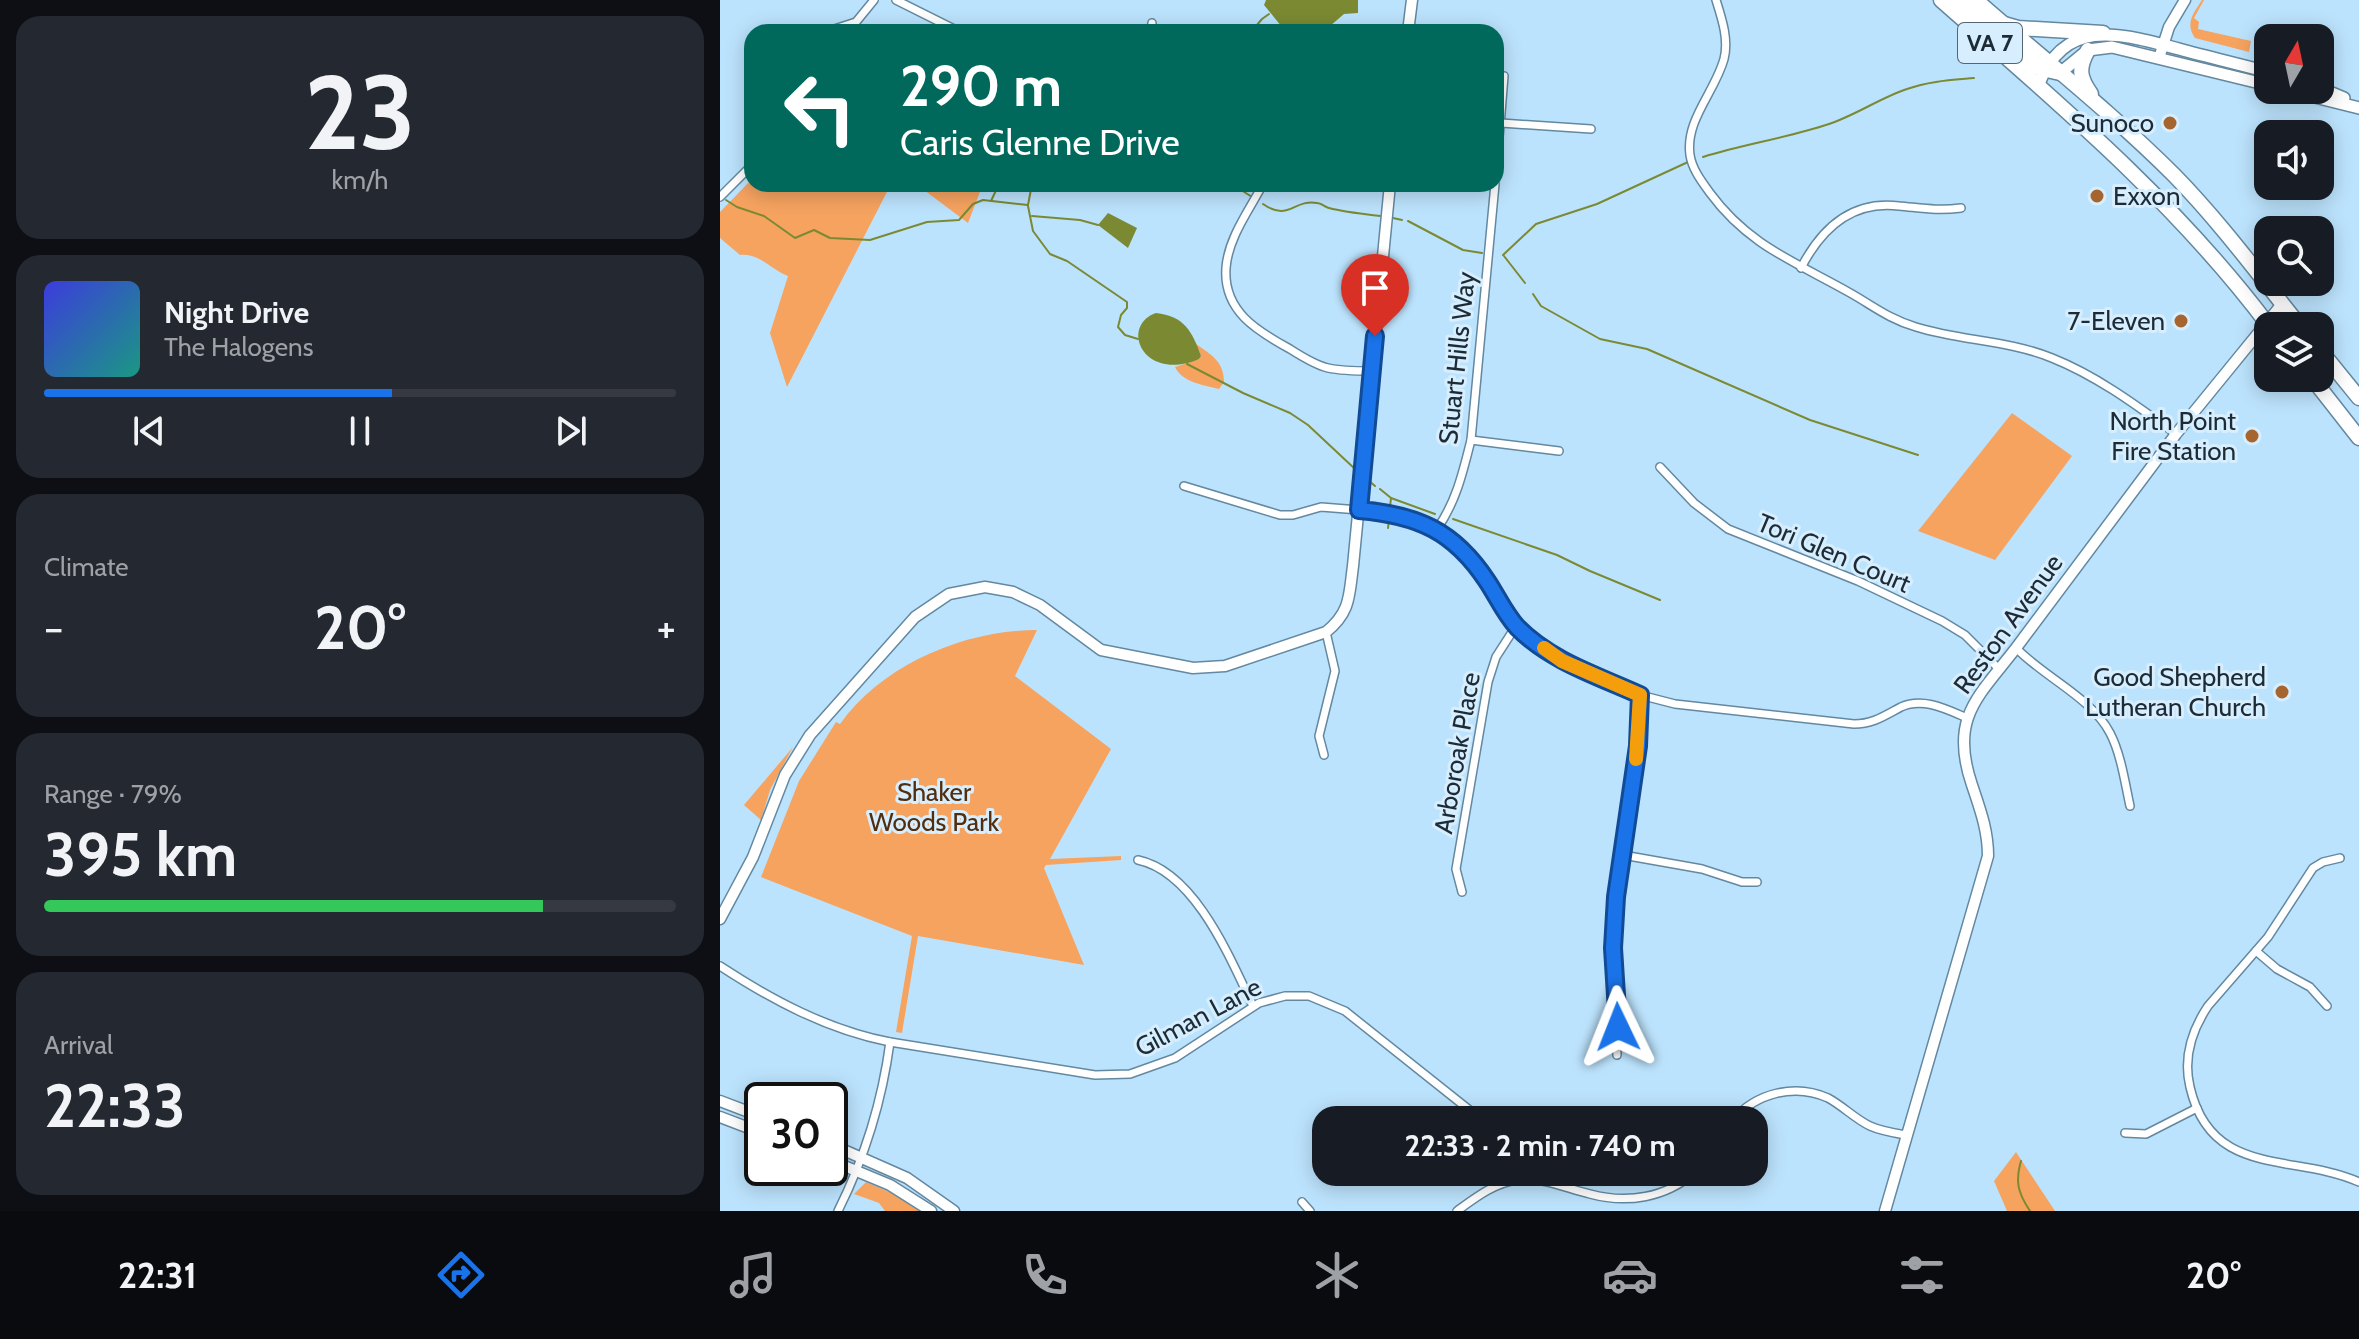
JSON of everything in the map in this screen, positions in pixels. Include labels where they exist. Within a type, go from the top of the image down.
[{"type":"highway","name":"VA 7","points":[[1941,0],[2166,205],[2257,312]]},
{"type":"highway","points":[[1959,0],[2051,69]]},
{"type":"highway","name":"VA 7","points":[[1976,0],[2051,69],[2097,105],[2192,195],[2289,312]]},
{"type":"highway","points":[[2003,23],[2018,28],[2103,33]]},
{"type":"highway","points":[[2088,50],[2081,62],[2080,76],[2097,105]]},
{"type":"highway","points":[[2334,367],[2359,398]]},
{"type":"highway","points":[[2323,392],[2359,438]]},
{"type":"main road","points":[[2038,86],[2075,42],[2103,33],[2124,35],[2254,68]]},
{"type":"main road","points":[[2051,69],[2088,50],[2112,47],[2254,82]]},
{"type":"main road","points":[[2334,94],[2359,106]]},
{"type":"main road","points":[[2334,100],[2359,106]]},
{"type":"street","points":[[850,24],[856,22],[874,0]]},
{"type":"street","points":[[896,0],[944,24]]},
{"type":"street","points":[[1409,24],[1412,0]]},
{"type":"street","points":[[1716,0],[1726,39],[1724,58],[1692,126],[1690,156],[1700,179],[1726,215],[1753,239],[1852,294],[1883,315],[1917,328],[2033,350],[2088,374],[2176,434]]},
{"type":"street","points":[[2159,58],[2169,27],[2185,0]]},
{"type":"street","points":[[1504,123],[1591,129]]},
{"type":"street","points":[[720,197],[744,173]]},
{"type":"street","points":[[1259,192],[1235,236],[1226,265],[1229,294],[1237,309],[1245,321],[1260,332],[1326,367],[1371,371]]},
{"type":"street","points":[[720,919],[753,857],[785,775],[810,735],[915,617],[949,594],[985,587],[1013,592],[1040,605],[1101,650],[1193,668],[1225,666],[1326,632],[1345,613],[1359,510],[1389,192]]},
{"type":"street","name":"Stuart Hills Way","points":[[1437,529],[1447,515],[1462,479],[1471,440],[1494,192]]},
{"type":"street","points":[[1801,268],[1813,245],[1847,214],[1879,205],[1935,211],[1961,208]]},
{"type":"street","name":"Reston Avenue","points":[[2277,312],[2282,304]]},
{"type":"street","name":"Reston Avenue","points":[[1885,1211],[1988,856],[1986,828],[1963,751],[1962,739],[1967,718],[1998,668],[2176,434],[2254,342]]},
{"type":"street","points":[[1471,440],[1559,451]]},
{"type":"street","name":"Tori Glen Court","points":[[1660,467],[1694,503],[1728,529],[1858,581],[1942,621],[1965,635],[1998,668]]},
{"type":"street","points":[[1184,486],[1284,515],[1321,507],[1359,510],[1393,514],[1437,529],[1473,560],[1516,626],[1562,661],[1640,695],[1675,704],[1854,724],[1878,721],[1904,706],[1922,703],[1941,706],[1967,718]]},
{"type":"street","name":"Arboroak Place","points":[[1462,892],[1456,869],[1488,682],[1496,657],[1516,626]]},
{"type":"street","points":[[1324,755],[1319,736],[1335,671],[1326,632]]},
{"type":"street","points":[[2016,648],[2103,722],[2114,744],[2130,806]]},
{"type":"street","points":[[1617,1055],[1613,948],[1616,897],[1638,746],[1640,695]]},
{"type":"street","points":[[1623,855],[1702,869],[1742,882],[1757,882]]},
{"type":"street","points":[[2340,858],[2313,868],[2256,951],[2208,1006],[2190,1044],[2188,1070],[2197,1108],[2213,1131],[2243,1154],[2270,1162],[2336,1173],[2359,1182]]},
{"type":"street","points":[[1138,860],[1163,869],[1201,910],[1253,1006]]},
{"type":"street","points":[[2256,951],[2277,969],[2310,987],[2327,1006]]},
{"type":"street","name":"Gilman Lane","points":[[720,966],[783,1004],[858,1034],[890,1042],[1095,1075],[1130,1074],[1175,1058],[1253,1006],[1271,999],[1297,995],[1334,1004],[1464,1106]]},
{"type":"street","points":[[838,1211],[862,1157],[878,1106],[890,1042]]},
{"type":"street","points":[[1748,1106],[1785,1091],[1803,1091],[1826,1097],[1874,1128],[1906,1135]]},
{"type":"street","points":[[720,1101],[744,1110]]},
{"type":"street","points":[[2125,1133],[2142,1135],[2154,1132],[2197,1108]]},
{"type":"street","points":[[720,1117],[744,1126]]},
{"type":"street","points":[[848,1151],[922,1187],[954,1211]]},
{"type":"street","points":[[848,1168],[890,1185],[931,1211]]},
{"type":"street","points":[[1457,1211],[1497,1186]]},
{"type":"street","points":[[1563,1186],[1601,1197],[1633,1199],[1660,1193],[1674,1186]]},
{"type":"street","points":[[1302,1202],[1310,1211]]},
{"type":"green space","points":[[2202,0],[2194,18],[2199,22],[2198,29],[2251,41],[2249,52],[2195,38],[2190,23]]},
{"type":"green space","points":[[744,187],[744,192],[887,192],[787,387],[770,333],[788,276],[759,259],[740,255],[720,238],[720,212]]},
{"type":"green space","points":[[927,192],[980,192],[968,223]]},
{"type":"green space","points":[[1196,344],[1219,364],[1224,382],[1219,389],[1188,379],[1175,367],[1199,359],[1201,356]]},
{"type":"green space","points":[[2012,413],[2072,456],[1995,560],[1918,531]]},
{"type":"green space","name":"Shaker Woods Park","points":[[1037,630],[1015,676],[1111,749],[1050,859],[1121,856],[1121,860],[1046,865],[1044,868],[1084,965],[918,936],[902,1033],[896,1032],[912,936],[761,877],[799,781],[836,722],[840,724],[879,684],[928,654],[982,636]]},
{"type":"green space","points":[[793,747],[770,790],[761,820],[744,805]]},
{"type":"green space","points":[[2016,1152],[2055,1211],[2007,1211],[1994,1181]]},
{"type":"green space","points":[[866,1182],[894,1194],[920,1211],[885,1211],[879,1203],[854,1194]]},
{"type":"shaded area","points":[[1266,0],[1358,0],[1358,13],[1344,14],[1332,24],[1279,24],[1264,5]]},
{"type":"shaded area","points":[[1108,213],[1137,228],[1128,248],[1098,225]]},
{"type":"shaded area","points":[[1156,313],[1174,317],[1186,326],[1198,347],[1199,359],[1163,364],[1143,350],[1139,329],[1145,320]]},
{"type":"waterway","points":[[1258,24],[1269,14]]},
{"type":"waterway","points":[[1703,157],[1829,124],[1915,86],[1974,78]]},
{"type":"waterway","points":[[1503,255],[1536,224],[1597,204],[1688,162]]},
{"type":"waterway","points":[[991,201],[995,192]]},
{"type":"waterway","points":[[726,200],[764,216],[795,238],[814,230],[830,238],[870,240],[927,222],[959,220],[973,204],[983,200],[1028,205],[1030,192]]},
{"type":"waterway","points":[[1244,192],[1252,197]]},
{"type":"waterway","points":[[1263,204],[1285,211],[1302,204],[1317,203],[1380,216]]},
{"type":"waterway","points":[[1028,206],[1033,231],[1050,254],[1067,261],[1127,302],[1118,327],[1125,335],[1138,339]]},
{"type":"waterway","points":[[1032,216],[1080,220],[1098,225]]},
{"type":"waterway","points":[[1393,218],[1402,220]]},
{"type":"waterway","points":[[1408,221],[1463,250],[1482,253]]},
{"type":"waterway","points":[[1504,256],[1525,283]]},
{"type":"waterway","points":[[1533,294],[1541,306],[1600,339],[1647,349],[1810,420],[1918,455]]},
{"type":"waterway","points":[[1187,364],[1290,413],[1308,425],[1355,469]]},
{"type":"waterway","points":[[1368,480],[1375,486]]},
{"type":"waterway","points":[[1380,489],[1391,498],[1435,514]]},
{"type":"waterway","points":[[1390,507],[1391,498]]},
{"type":"waterway","points":[[1453,519],[1557,555],[1660,600]]},
{"type":"waterway","points":[[1388,528],[1389,520]]},
{"type":"waterway","points":[[2021,1161],[2019,1187],[2030,1211]]},
{"type":"slow traffic","points":[[1544,648],[1562,661],[1640,695],[1636,759]]},
{"type":"place","name":"Sunoco","points":[[2170,123]]},
{"type":"place","name":"Exxon","points":[[2097,196]]},
{"type":"place","name":"7-Eleven","points":[[2181,321]]},
{"type":"place","name":"North Point Fire Station","points":[[2252,436]]},
{"type":"place","name":"Good Shepherd Lutheran Church","points":[[2282,692]]},
{"type":"route","points":[[1375,336],[1359,510],[1411,519],[1445,534],[1473,560],[1516,626],[1524,633],[1562,661],[1640,695],[1638,746],[1616,897],[1613,948],[1618,1027]]}]
